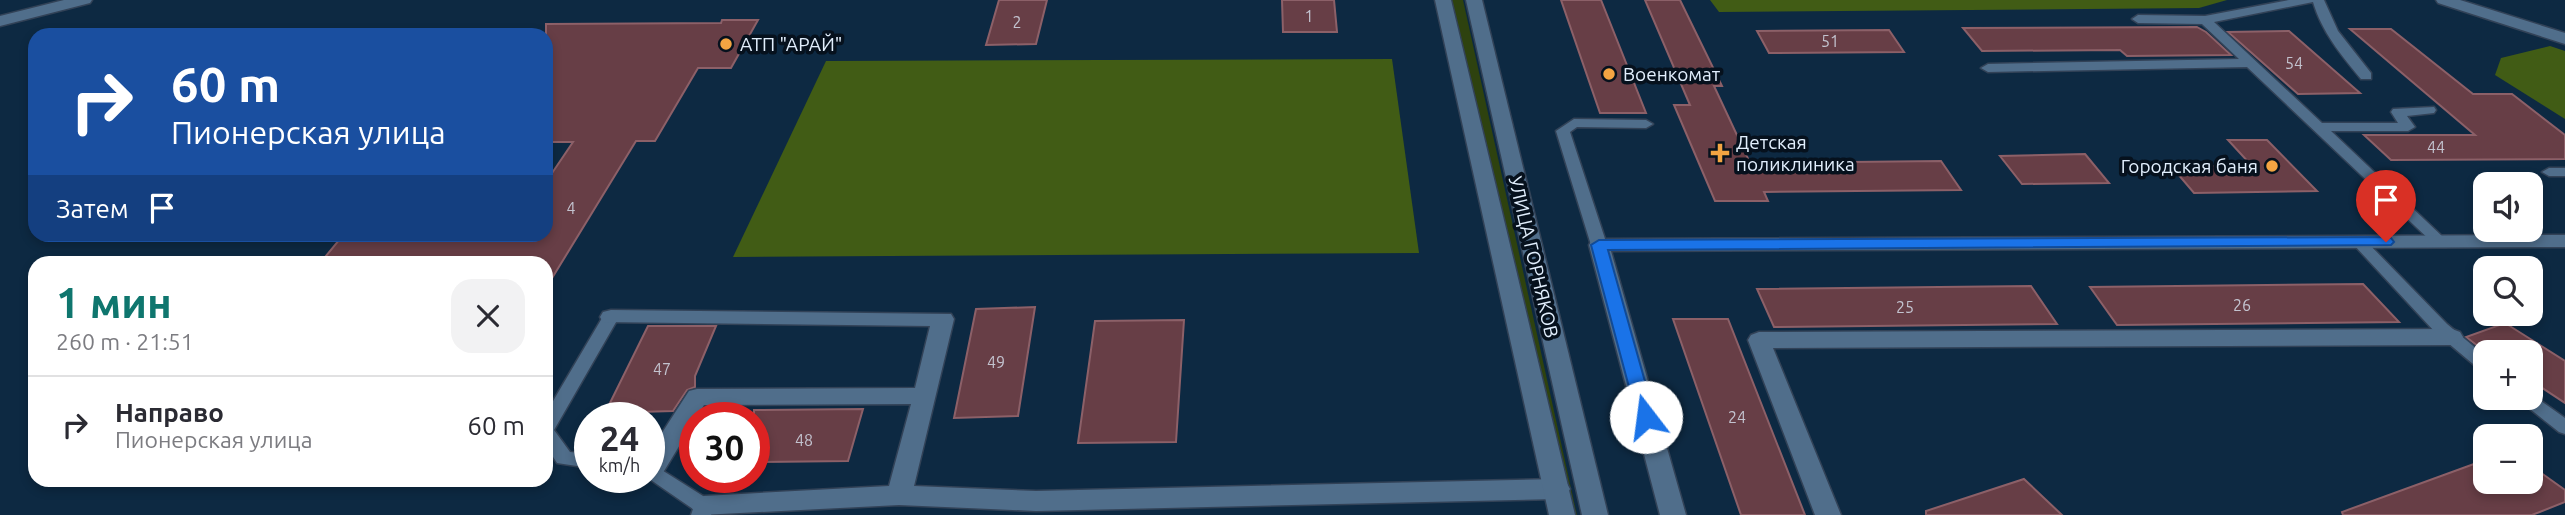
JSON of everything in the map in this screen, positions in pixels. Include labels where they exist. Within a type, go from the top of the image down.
[{"type":"street","points":[[0,21],[84,0]]},
{"type":"street","name":"УЛИЦА ГОРНЯКОВ","points":[[1443,0],[1562,515]]},
{"type":"street","name":"УЛИЦА ГОРНЯКОВ","points":[[1474,0],[1595,515]]},
{"type":"street","points":[[2444,0],[2565,39]]},
{"type":"street","points":[[1673,515],[1599,245],[2565,241]]},
{"type":"street","points":[[611,317],[943,318],[899,495]]},
{"type":"street","points":[[1828,515],[1759,340],[2452,337]]},
{"type":"street","points":[[665,447],[697,397],[925,396]]},
{"type":"street","points":[[702,510],[899,495],[1035,508],[1557,489]]},
{"type":"lane","points":[[2138,19],[2205,20],[2308,0]]},
{"type":"lane","points":[[2318,0],[2325,22],[2366,76]]},
{"type":"lane","points":[[2205,20],[2439,242]]},
{"type":"lane","points":[[1988,68],[2251,63]]},
{"type":"lane","points":[[2318,127],[2408,127],[2398,112],[2429,110]]},
{"type":"lane","points":[[1599,245],[1563,131],[1574,123],[1646,124]]},
{"type":"lane","points":[[2549,172],[2565,172]]},
{"type":"lane","points":[[2359,242],[2452,337],[2473,355]]},
{"type":"lane","points":[[553,418],[611,317]]},
{"type":"lane","points":[[2542,410],[2565,427]]},
{"type":"lane","points":[[553,441],[564,458],[574,459]]},
{"type":"lane","points":[[665,480],[702,510]]},
{"type":"green space","points":[[1449,0],[1463,0],[1577,515],[1556,515]]},
{"type":"green space","points":[[1710,0],[2227,0],[2199,8],[1719,12]]},
{"type":"green space","points":[[2550,46],[2565,51],[2565,119],[2495,75],[2501,58]]},
{"type":"green space","points":[[1392,59],[1419,253],[733,257],[826,61]]},
{"type":"building","points":[[999,0],[1047,0],[1036,44],[986,45]]},
{"type":"building","points":[[1282,0],[1334,0],[1337,32],[1283,32]]},
{"type":"building","name":"Военкомат","points":[[1561,0],[1601,0],[1646,113],[1600,113]]},
{"type":"building","points":[[1645,0],[1680,0],[1722,86],[1714,86],[1750,163],[1941,161],[1961,190],[1764,192],[1768,201],[1715,201],[1674,105],[1690,105]]},
{"type":"building","points":[[722,20],[758,20],[731,68],[698,68],[655,141],[636,141],[553,277],[553,256],[326,256],[337,242],[553,242],[553,172],[573,142],[553,142],[553,28],[546,28],[546,24],[721,23]]},
{"type":"building","points":[[2197,27],[2231,55],[2127,56],[2120,50],[1982,51],[1963,28]]},
{"type":"building","points":[[2350,29],[2391,29],[2473,94],[2512,94],[2565,135],[2565,159],[2391,160],[2364,135],[2475,135]]},
{"type":"building","points":[[1889,30],[1904,52],[1769,53],[1757,31]]},
{"type":"building","points":[[2289,31],[2360,93],[2298,94],[2228,32]]},
{"type":"building","points":[[2228,140],[2267,140],[2317,191],[2194,193],[2171,166],[2252,166]]},
{"type":"building","points":[[2085,154],[2109,183],[2022,184],[2000,156]]},
{"type":"building","points":[[2363,284],[2399,322],[2117,325],[2090,287]]},
{"type":"building","points":[[2031,286],[2057,324],[1774,327],[1757,289]]},
{"type":"building","points":[[1035,307],[1018,416],[954,418],[976,309]]},
{"type":"building","points":[[1673,319],[1728,319],[1805,515],[1741,515]]},
{"type":"building","points":[[1184,320],[1176,442],[1078,443],[1095,321]]},
{"type":"building","points":[[648,326],[716,326],[695,376],[695,387],[687,390],[673,411],[665,411],[665,402],[610,402]]},
{"type":"building","points":[[2497,326],[2510,326],[2532,340],[2473,340],[2473,342],[2466,337]]},
{"type":"building","points":[[2543,347],[2565,361],[2565,403],[2543,389]]},
{"type":"building","points":[[863,409],[848,461],[770,462],[770,410]]},
{"type":"building","points":[[2473,464],[2473,494],[2543,494],[2543,474],[2565,490],[2565,502],[2532,515],[2343,515],[2342,512]]},
{"type":"building","points":[[2024,479],[2062,515],[1926,515],[1926,511]]},
{"type":"place","name":"АТП \"АРАЙ\"","points":[[726,44]]},
{"type":"place","name":"Военкомат","points":[[1609,74]]},
{"type":"place","name":"Детская поликлиника","points":[[1720,153]]},
{"type":"place","name":"Городская баня","points":[[2272,166]]},
{"type":"route","points":[[1646,417],[1599,245],[2386,242]]}]
